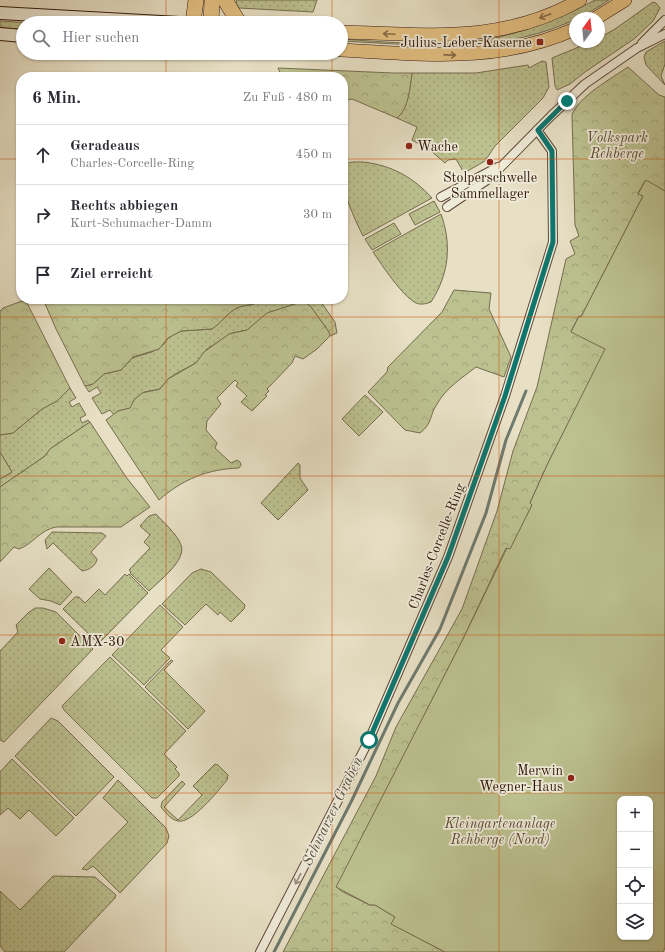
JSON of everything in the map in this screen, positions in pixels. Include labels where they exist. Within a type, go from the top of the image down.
[{"type":"highway","points":[[194,16],[196,0]]},
{"type":"highway","points":[[211,16],[212,0]]},
{"type":"highway","points":[[225,0],[235,16]]},
{"type":"main road","points":[[348,32],[443,36],[474,34],[519,25],[547,15],[580,0]]},
{"type":"main road","points":[[605,12],[625,0]]},
{"type":"main road","points":[[0,13],[54,16]]},
{"type":"main road","points":[[348,50],[451,55],[483,54],[528,45],[553,38],[569,31]]},
{"type":"main road","points":[[0,34],[16,35]]},
{"type":"street","points":[[637,48],[665,20]]},
{"type":"street","points":[[447,207],[490,178],[500,166],[586,84],[637,48],[665,34]]},
{"type":"street","name":"Charles-Corcelle-Ring","points":[[260,952],[369,740],[448,557],[505,396],[553,242],[552,151],[538,130]]},
{"type":"street","points":[[441,196],[500,166]]},
{"type":"green space","points":[[236,0],[317,0],[313,12],[239,8],[235,4],[237,2]]},
{"type":"green space","points":[[595,0],[609,0],[588,12],[571,12]]},
{"type":"green space","points":[[653,2],[660,8],[653,21],[634,39],[570,84],[557,90],[555,86],[552,58],[576,48],[605,48],[605,35]]},
{"type":"green space","points":[[569,13],[569,21],[545,31],[513,39],[480,44],[412,45],[348,41],[348,39],[438,44],[479,41],[519,32]]},
{"type":"green space","points":[[0,21],[16,22],[16,29],[0,28]]},
{"type":"green space","points":[[665,41],[665,64],[661,76],[665,85],[646,65],[644,57],[646,52]]},
{"type":"green space","points":[[542,61],[546,62],[549,87],[543,98],[495,146],[485,161],[464,173],[456,159],[448,160],[445,163],[430,150],[412,140],[417,127],[397,118],[404,109],[406,103],[412,73],[476,73],[528,65],[529,68]]},
{"type":"green space","name":"Volkspark Rehberge","points":[[628,67],[659,95],[665,97],[665,191],[645,181],[638,193],[643,196],[581,317],[579,316],[571,331],[606,349],[548,463],[530,503],[532,505],[510,550],[506,548],[462,641],[337,887],[341,891],[370,905],[375,905],[395,917],[392,924],[445,952],[283,952],[376,776],[396,727],[462,609],[497,511],[513,451],[537,387],[566,259],[575,254],[570,241],[579,236],[575,225],[572,115],[575,108],[588,95]]},
{"type":"green space","points":[[278,68],[412,73],[410,91],[404,109],[397,118],[352,99],[348,100],[348,72],[280,72]]},
{"type":"green space","points":[[363,162],[383,166],[401,173],[417,184],[432,198],[363,236],[348,200],[348,164]]},
{"type":"green space","name":"Kleingartenanlage Rehberge (Nord)","points":[[646,180],[665,191],[665,948],[663,952],[445,952],[391,924],[395,917],[375,905],[370,905],[336,887],[462,641],[507,548],[510,549],[532,505],[530,503],[548,463],[605,349],[571,332],[579,316],[581,317],[643,196],[638,194]]},
{"type":"green space","points":[[434,201],[440,212],[415,225],[409,214]]},
{"type":"green space","points":[[441,214],[447,237],[447,259],[445,270],[442,281],[431,302],[418,304],[405,294],[373,252]]},
{"type":"green space","points":[[394,223],[401,234],[372,250],[365,239]]},
{"type":"green space","points":[[454,290],[491,293],[489,309],[511,357],[504,377],[476,367],[445,393],[435,408],[429,423],[420,433],[405,430],[368,392],[387,372],[388,367],[442,312]]},
{"type":"green space","points":[[16,303],[28,304],[70,388],[57,401],[42,409],[13,433],[0,435],[0,311],[3,308]]},
{"type":"green space","points":[[45,304],[253,304],[237,308],[212,329],[181,331],[168,338],[159,349],[133,357],[121,370],[104,374],[93,384],[85,386]]},
{"type":"green space","points":[[253,304],[295,304],[270,312],[247,330],[232,333],[207,349],[196,363],[168,379],[160,389],[144,392],[134,400],[131,408],[118,411],[114,415],[110,410],[102,414],[92,398],[101,393],[97,387],[89,392],[85,386],[93,384],[104,374],[121,370],[132,358],[152,352],[164,344],[168,338],[181,331],[212,329],[230,313],[240,307]]},
{"type":"green space","points":[[295,304],[322,304],[335,322],[337,333],[330,336],[329,332],[311,307]]},
{"type":"green space","points":[[295,304],[308,304],[329,332],[330,336],[317,349],[303,359],[295,356],[292,363],[267,389],[269,391],[265,395],[267,396],[252,411],[241,402],[247,396],[236,386],[238,383],[235,380],[217,398],[221,404],[207,421],[206,430],[217,443],[215,448],[231,463],[237,460],[241,465],[239,468],[217,470],[196,476],[177,486],[159,500],[106,420],[118,411],[130,408],[134,400],[142,393],[160,389],[168,379],[196,363],[204,352],[229,334],[247,330],[267,313]]},
{"type":"green space","points":[[70,388],[76,398],[69,402],[72,407],[79,403],[86,415],[80,418],[82,423],[88,420],[90,422],[50,449],[45,456],[0,487],[0,479],[12,472],[0,452],[0,435],[13,433],[42,409],[57,401]]},
{"type":"green space","points":[[365,395],[383,412],[359,436],[342,419]]},
{"type":"green space","points":[[90,422],[126,477],[150,507],[121,527],[56,527],[50,529],[45,531],[24,547],[19,549],[14,547],[0,562],[0,487],[45,456],[50,449]]},
{"type":"green space","points":[[0,452],[12,472],[0,479]]},
{"type":"green space","points":[[298,463],[300,465],[300,478],[308,490],[278,520],[261,503]]},
{"type":"green space","points":[[156,514],[177,537],[182,551],[176,564],[149,591],[130,573],[131,572],[129,570],[150,548],[144,542],[150,535],[140,526],[149,516]]},
{"type":"green space","points":[[52,532],[102,533],[106,536],[91,552],[97,559],[94,566],[90,569],[82,571],[53,543],[47,549],[45,540]]},
{"type":"green space","points":[[49,568],[72,592],[60,605],[51,601],[40,599],[29,589]]},
{"type":"green space","points":[[201,569],[211,572],[245,605],[244,609],[231,622],[220,612],[218,615],[206,604],[185,625],[162,604],[192,573]]},
{"type":"green space","points":[[125,574],[127,576],[129,574],[148,593],[100,642],[97,642],[63,609],[75,597],[79,597],[85,603],[99,589],[105,595]]},
{"type":"green space","points":[[160,605],[183,627],[161,650],[170,658],[144,685],[112,655]]},
{"type":"green space","points":[[35,608],[43,608],[56,612],[93,649],[4,742],[0,740],[0,651],[18,632],[16,625]]},
{"type":"green space","points":[[110,657],[186,731],[164,754],[177,767],[175,769],[179,773],[179,776],[157,798],[152,798],[64,710],[62,706]]},
{"type":"green space","points":[[171,660],[173,661],[164,670],[205,711],[188,729],[145,687]]},
{"type":"green space","points":[[51,718],[58,721],[114,777],[76,816],[15,756]]},
{"type":"green space","points":[[12,759],[74,818],[56,836],[29,810],[20,819],[8,808],[0,815],[0,772]]},
{"type":"green space","points":[[215,764],[228,775],[227,780],[204,806],[184,821],[175,820],[166,813],[161,807],[162,802],[182,781],[185,784],[164,807],[178,820],[202,795],[193,786]]},
{"type":"green space","points":[[118,780],[166,828],[169,836],[167,843],[120,893],[93,866],[87,870],[82,869],[128,822],[103,798]]},
{"type":"green space","points":[[53,876],[95,877],[116,895],[115,898],[64,952],[5,952],[0,946],[0,891],[20,910]]},
{"type":"waterway","name":"Schwarzer Graben","points":[[274,952],[352,800],[398,703],[440,629],[486,513],[506,440],[526,391]]},
{"type":"place","name":"Julius-Leber-Kaserne","points":[[540,42]]},
{"type":"place","name":"Wache","points":[[409,146]]},
{"type":"place","name":"Stolperschwelle Sammellager","points":[[490,162]]},
{"type":"place","name":"AMX-30","points":[[62,641]]},
{"type":"place","name":"Merwin Wegner-Haus","points":[[571,778]]},
{"type":"route","points":[[369,740],[448,557],[505,396],[553,242],[552,151],[545,138],[538,130],[550,116],[567,101]]}]
